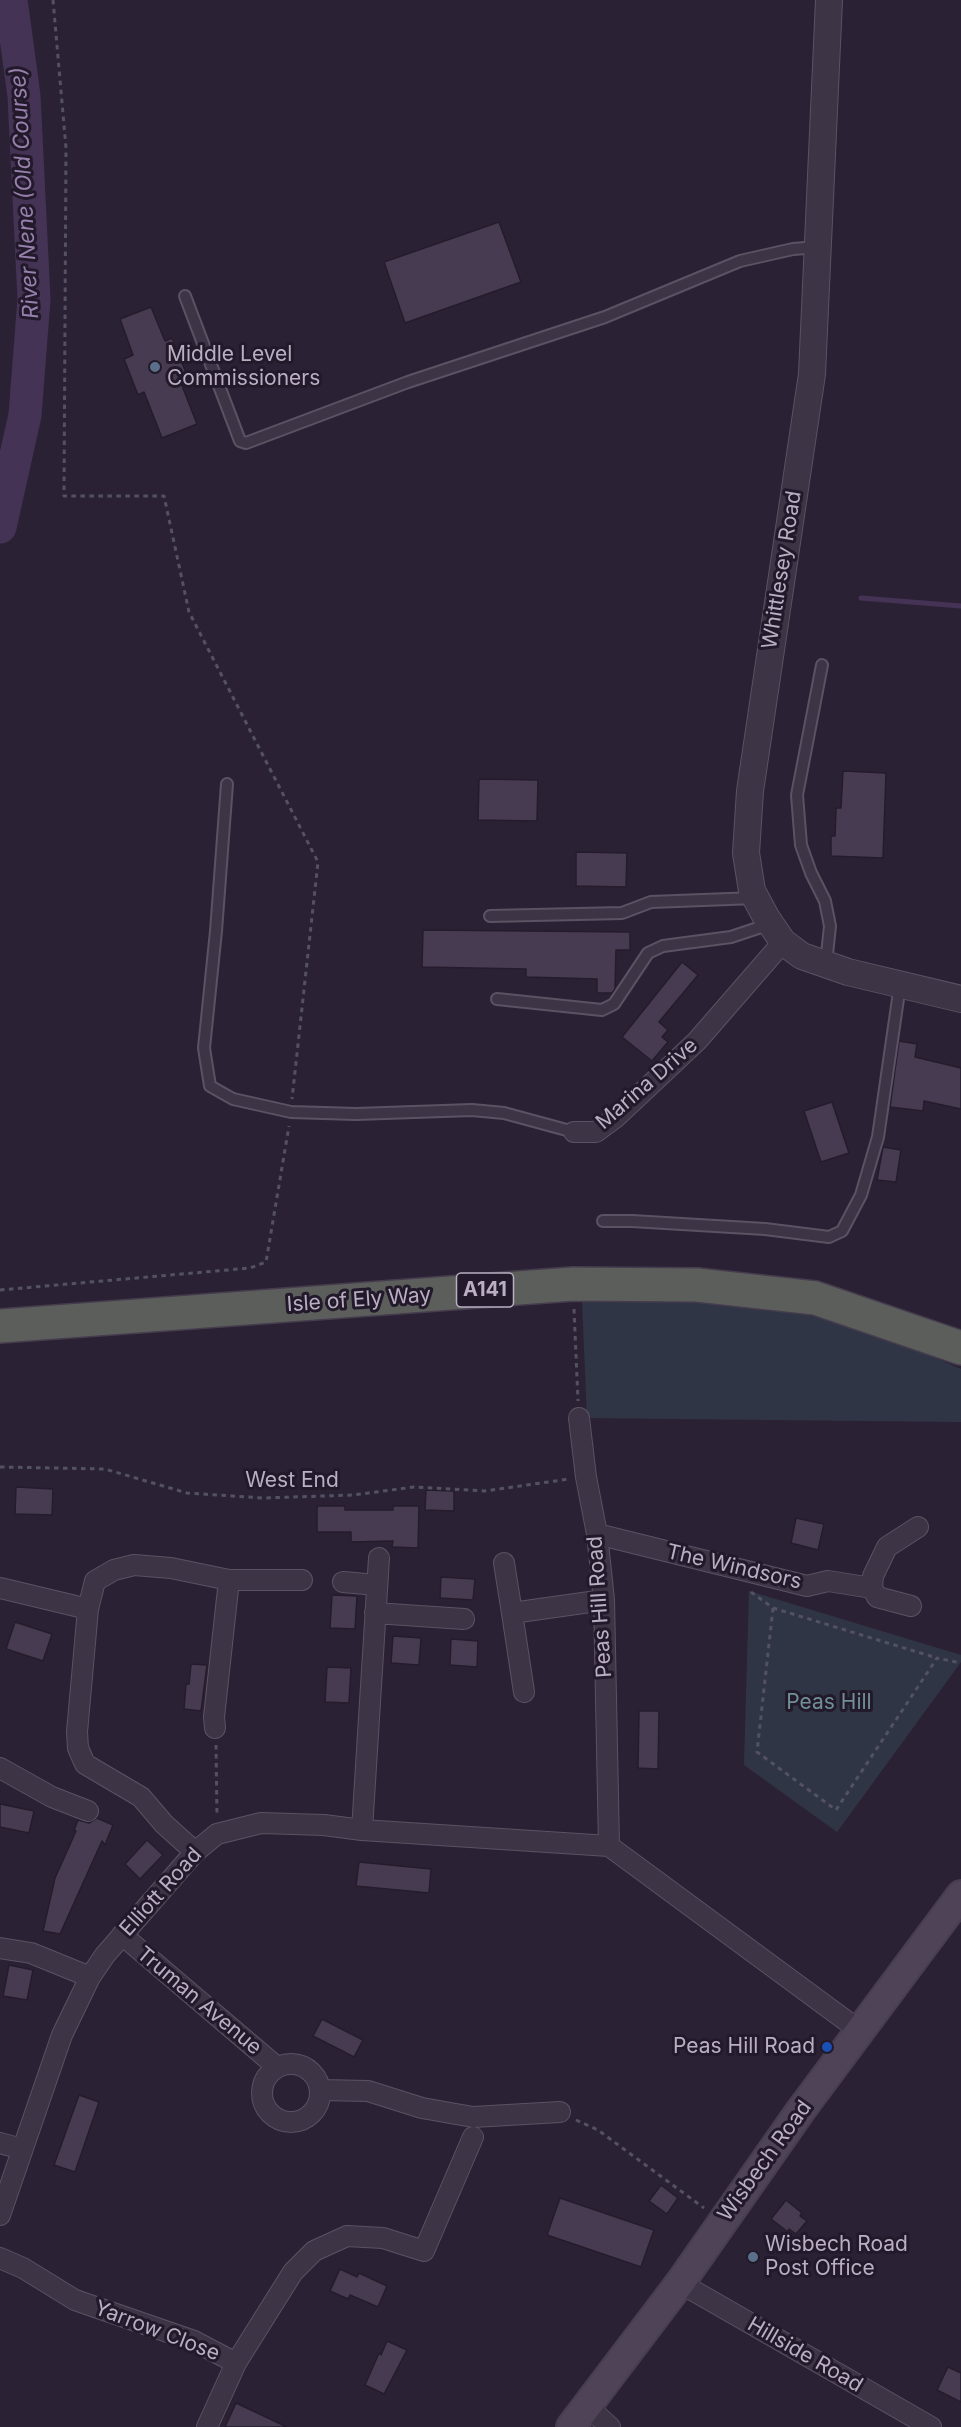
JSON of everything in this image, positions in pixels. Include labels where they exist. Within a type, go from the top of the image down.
[{"type":"highway","name":"Isle of Ely Way","points":[[0,1326],[573,1284],[697,1285],[815,1298],[961,1348]]},
{"type":"main road","name":"Wisbech Road","points":[[579,2416],[680,2283],[728,2212],[961,1895]]},
{"type":"street","name":"Whittlesey Road","points":[[829,0],[812,374],[750,791],[747,853],[752,891],[776,933],[802,956],[848,972],[961,999]]},
{"type":"street","name":"Marina Drive","points":[[574,1132],[596,1132],[615,1118],[697,1041],[776,933]]},
{"type":"street","name":"Peas Hill Road","points":[[579,1418],[586,1477],[597,1534],[604,1600],[609,1846]]},
{"type":"street","points":[[872,1588],[873,1576],[886,1547],[918,1527]]},
{"type":"street","name":"The Windsors","points":[[597,1534],[807,1586],[828,1581],[872,1588],[877,1598],[911,1606]]},
{"type":"street","points":[[362,1830],[379,1558]]},
{"type":"street","points":[[504,1563],[524,1692]]},
{"type":"street","points":[[195,1852],[164,1824],[141,1797],[85,1764],[78,1748],[77,1732],[88,1608],[95,1581],[114,1570],[134,1565],[171,1568],[229,1580],[302,1580]]},
{"type":"street","points":[[215,1728],[214,1717],[229,1580]]},
{"type":"street","points":[[343,1582],[377,1585]]},
{"type":"street","points":[[0,1588],[88,1608]]},
{"type":"street","points":[[512,1613],[604,1600]]},
{"type":"street","points":[[375,1613],[464,1619]]},
{"type":"street","points":[[0,1768],[52,1797],[88,1812]]},
{"type":"street","name":"Elliott Road","points":[[0,2215],[62,2035],[90,1977],[105,1954],[195,1852],[217,1834],[261,1823],[324,1825],[362,1830],[609,1846]]},
{"type":"street","points":[[609,1846],[860,2031]]},
{"type":"street","name":"Truman Avenue","points":[[122,1935],[277,2067]]},
{"type":"street","points":[[0,1948],[31,1953],[90,1977]]},
{"type":"street","name":"Truman Avenue","points":[[288,2063],[300,2064],[310,2070],[317,2079],[321,2090],[319,2103],[312,2113],[302,2120],[289,2122],[277,2119],[268,2111],[262,2099],[262,2087],[268,2075],[277,2067],[288,2063]]},
{"type":"street","points":[[321,2090],[368,2091],[422,2108],[473,2117],[560,2112]]},
{"type":"street","name":"Yarrow Close","points":[[0,2258],[23,2268],[75,2300],[194,2341],[237,2363],[293,2272],[314,2251],[347,2236],[383,2238],[424,2251],[473,2137]]},
{"type":"street","points":[[0,2143],[22,2149]]},
{"type":"street","name":"Hillside Road","points":[[680,2283],[931,2427]]},
{"type":"street","points":[[207,2427],[237,2363]]},
{"type":"street","points":[[579,2416],[610,2427]]},
{"type":"lane","points":[[185,296],[240,441],[246,443],[408,382],[605,317],[740,261],[793,249],[818,247]]},
{"type":"lane","points":[[822,665],[797,795],[801,845],[811,873],[825,901],[830,926],[826,964]]},
{"type":"lane","name":"Marina Drive","points":[[227,784],[216,932],[204,1048],[210,1086],[233,1099],[291,1112],[356,1114],[472,1110],[504,1113],[574,1132]]},
{"type":"lane","points":[[490,916],[622,913],[651,902],[756,898]]},
{"type":"lane","points":[[497,999],[602,1010],[614,1004],[648,953],[663,946],[776,933]]},
{"type":"lane","points":[[603,1221],[765,1228],[829,1237],[842,1231],[861,1195],[878,1137],[900,984]]},
{"type":"path","points":[[0,1290],[250,1268],[266,1262],[291,1112],[318,862],[189,612],[164,496],[64,496],[66,148],[53,0]]},
{"type":"path","points":[[573,1284],[579,1418]]},
{"type":"path","name":"West End","points":[[0,1467],[105,1469],[187,1493],[263,1497],[353,1496],[414,1487],[485,1491],[586,1477]]},
{"type":"path","points":[[937,1658],[836,1810],[757,1752],[773,1608],[937,1658],[961,1663]]},
{"type":"path","points":[[215,1728],[217,1834]]},
{"type":"path","points":[[560,2112],[597,2130],[707,2210],[704,2216]]},
{"type":"green space","points":[[582,1300],[708,1301],[809,1315],[895,1341],[961,1369],[961,1422],[587,1418]]},
{"type":"green space","name":"Peas Hill","points":[[749,1591],[961,1655],[961,1662],[837,1832],[744,1765]]},
{"type":"building","points":[[499,222],[521,282],[405,323],[384,262]]},
{"type":"building","name":"Middle Level Commissioners","points":[[151,307],[165,341],[172,338],[187,375],[179,378],[197,424],[162,438],[144,392],[138,395],[124,359],[133,355],[120,319]]},
{"type":"building","points":[[843,771],[886,773],[883,858],[831,856],[831,836],[835,836],[836,808],[841,808]]},
{"type":"building","points":[[479,779],[538,780],[537,821],[478,820]]},
{"type":"building","points":[[576,852],[627,853],[626,887],[576,886]]},
{"type":"building","points":[[423,930],[630,932],[630,950],[616,950],[615,989],[612,993],[597,993],[597,979],[526,977],[526,969],[422,967]]},
{"type":"building","points":[[682,962],[698,975],[659,1022],[668,1030],[662,1037],[668,1042],[652,1061],[622,1037]]},
{"type":"building","points":[[899,1041],[917,1044],[915,1057],[961,1068],[961,1109],[924,1101],[923,1111],[890,1107]]},
{"type":"building","points":[[832,1102],[849,1153],[821,1162],[804,1111]]},
{"type":"building","points":[[883,1147],[901,1150],[896,1182],[877,1180]]},
{"type":"building","points":[[16,1487],[53,1489],[52,1515],[15,1514]]},
{"type":"building","points":[[426,1490],[454,1491],[454,1511],[425,1510]]},
{"type":"building","points":[[317,1506],[345,1506],[345,1510],[393,1510],[393,1506],[419,1506],[418,1548],[392,1547],[393,1541],[351,1542],[351,1532],[317,1532]]},
{"type":"building","points":[[796,1518],[824,1524],[818,1550],[791,1543]]},
{"type":"building","points":[[441,1577],[475,1579],[473,1600],[440,1598]]},
{"type":"building","points":[[332,1595],[357,1596],[355,1629],[330,1628]]},
{"type":"building","points":[[15,1622],[52,1634],[43,1661],[6,1649]]},
{"type":"building","points":[[393,1636],[421,1638],[419,1665],[391,1663]]},
{"type":"building","points":[[451,1639],[478,1641],[477,1667],[450,1665]]},
{"type":"building","points":[[191,1664],[207,1665],[201,1711],[184,1709],[186,1684],[189,1684]]},
{"type":"building","points":[[327,1667],[351,1668],[349,1703],[325,1702]]},
{"type":"building","points":[[639,1711],[659,1711],[658,1769],[638,1768]]},
{"type":"building","points":[[0,1804],[34,1811],[29,1833],[0,1827]]},
{"type":"building","points":[[97,1818],[113,1825],[105,1845],[102,1841],[60,1934],[43,1931],[55,1878],[76,1831],[74,1830],[78,1820],[89,1823]]},
{"type":"building","points":[[147,1840],[163,1855],[140,1879],[125,1864]]},
{"type":"building","points":[[359,1862],[431,1869],[429,1893],[356,1886]]},
{"type":"building","points":[[9,1965],[33,1970],[27,2000],[3,1996]]},
{"type":"building","points":[[322,2019],[363,2040],[354,2057],[313,2036]]},
{"type":"building","points":[[79,2095],[99,2102],[75,2172],[54,2165]]},
{"type":"building","points":[[661,2185],[678,2198],[667,2214],[649,2201]]},
{"type":"building","points":[[560,2198],[654,2230],[641,2267],[547,2235]]},
{"type":"building","points":[[786,2200],[802,2213],[800,2216],[807,2221],[796,2234],[789,2229],[788,2232],[771,2219]]},
{"type":"building","points":[[340,2269],[357,2277],[359,2273],[387,2286],[378,2307],[350,2295],[348,2299],[330,2291]]},
{"type":"building","points":[[387,2341],[407,2350],[384,2394],[365,2385]]},
{"type":"building","points":[[948,2367],[961,2373],[961,2402],[937,2390]]},
{"type":"building","points":[[236,2403],[287,2427],[225,2427]]},
{"type":"waterway","name":"River Nene (Old Course)","points":[[0,527],[25,415],[34,299],[24,96],[11,0]]},
{"type":"waterway","points":[[861,598],[961,606]]},
{"type":"place","name":"Middle Level Commissioners","points":[[155,367]]},
{"type":"place","name":"Peas Hill Road","points":[[827,2047]]},
{"type":"place","name":"Wisbech Road Post Office","points":[[753,2257]]}]
